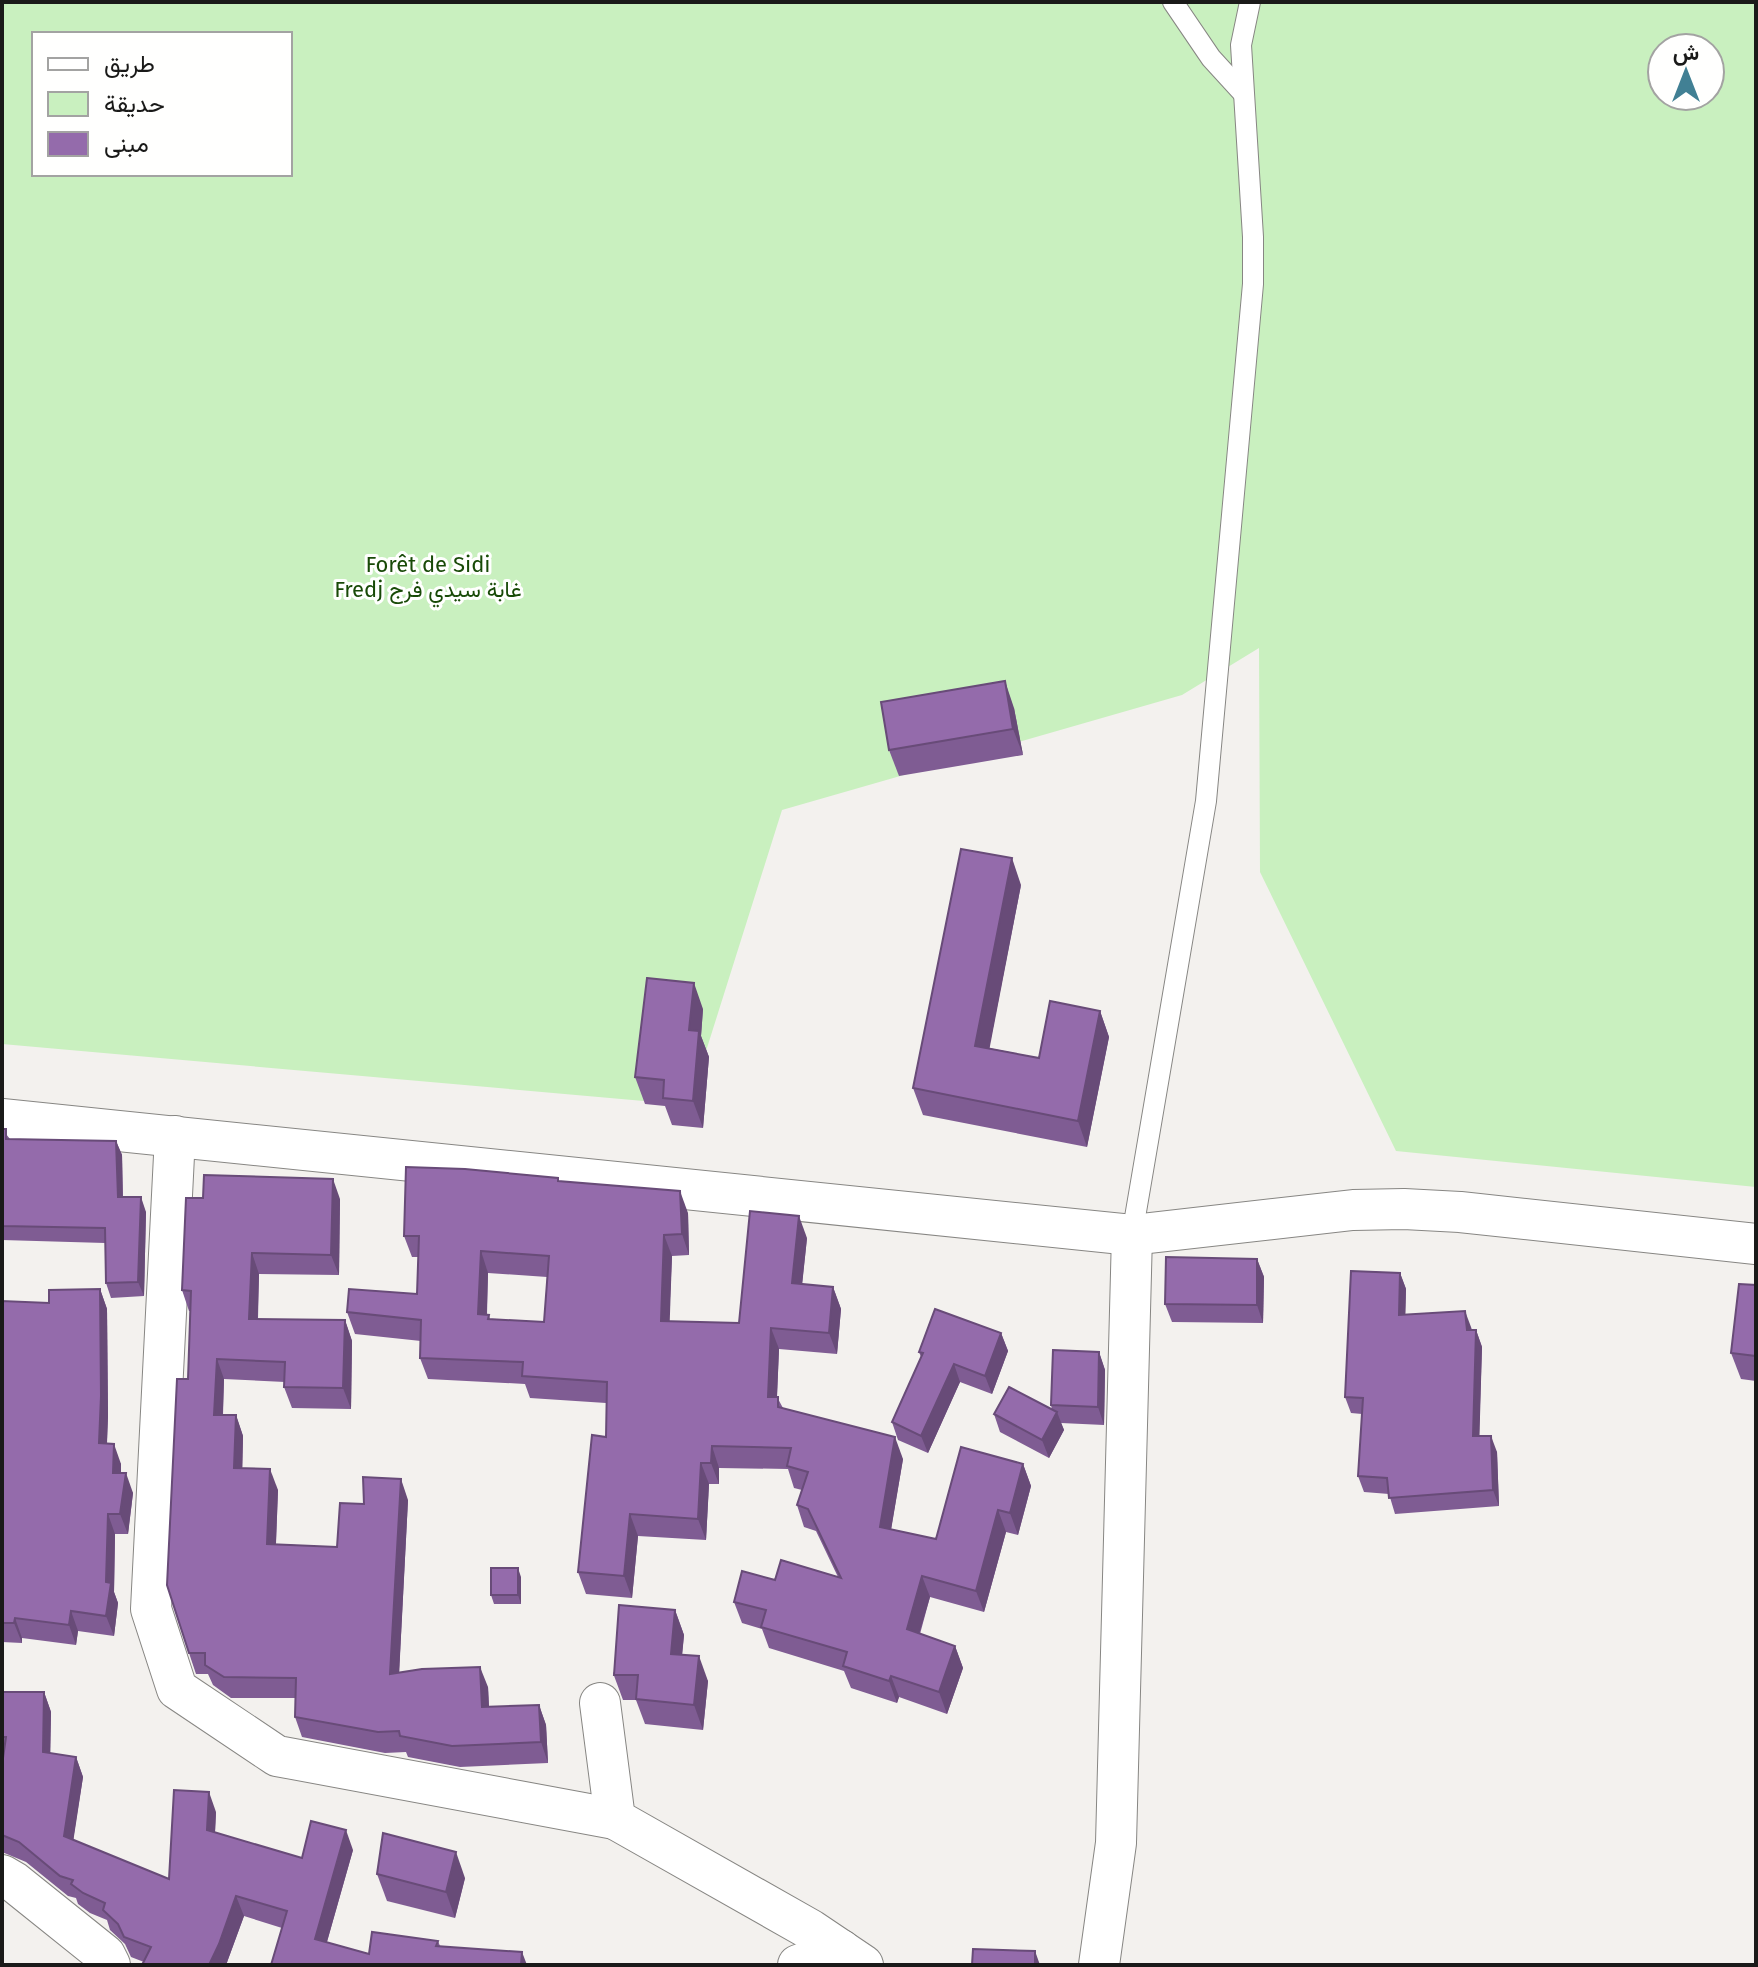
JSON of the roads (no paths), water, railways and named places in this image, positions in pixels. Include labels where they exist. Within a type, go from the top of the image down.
[{"type":"street","points":[[2,1119],[1132,1235],[1353,1210],[1404,1209],[1460,1212],[1756,1244]]},
{"type":"street","points":[[175,1136],[151,1609],[177,1689],[277,1756],[615,1819],[811,1930],[852,1958]]},
{"type":"street","points":[[1099,1965],[1116,1843],[1132,1235]]},
{"type":"street","points":[[600,1703],[615,1819]]},
{"type":"street","points":[[2,1875],[105,1955],[110,1965]]},
{"type":"street","points":[[798,1965],[852,1958]]},
{"type":"lane","points":[[1173,2],[1211,58],[1243,93]]},
{"type":"lane","points":[[1132,1235],[1206,801],[1253,284],[1241,45],[1250,2]]},
{"type":"park label","name":"Forêt de Sidi Fredj غابة سيدي فرج","points":[[428,576]]}]
